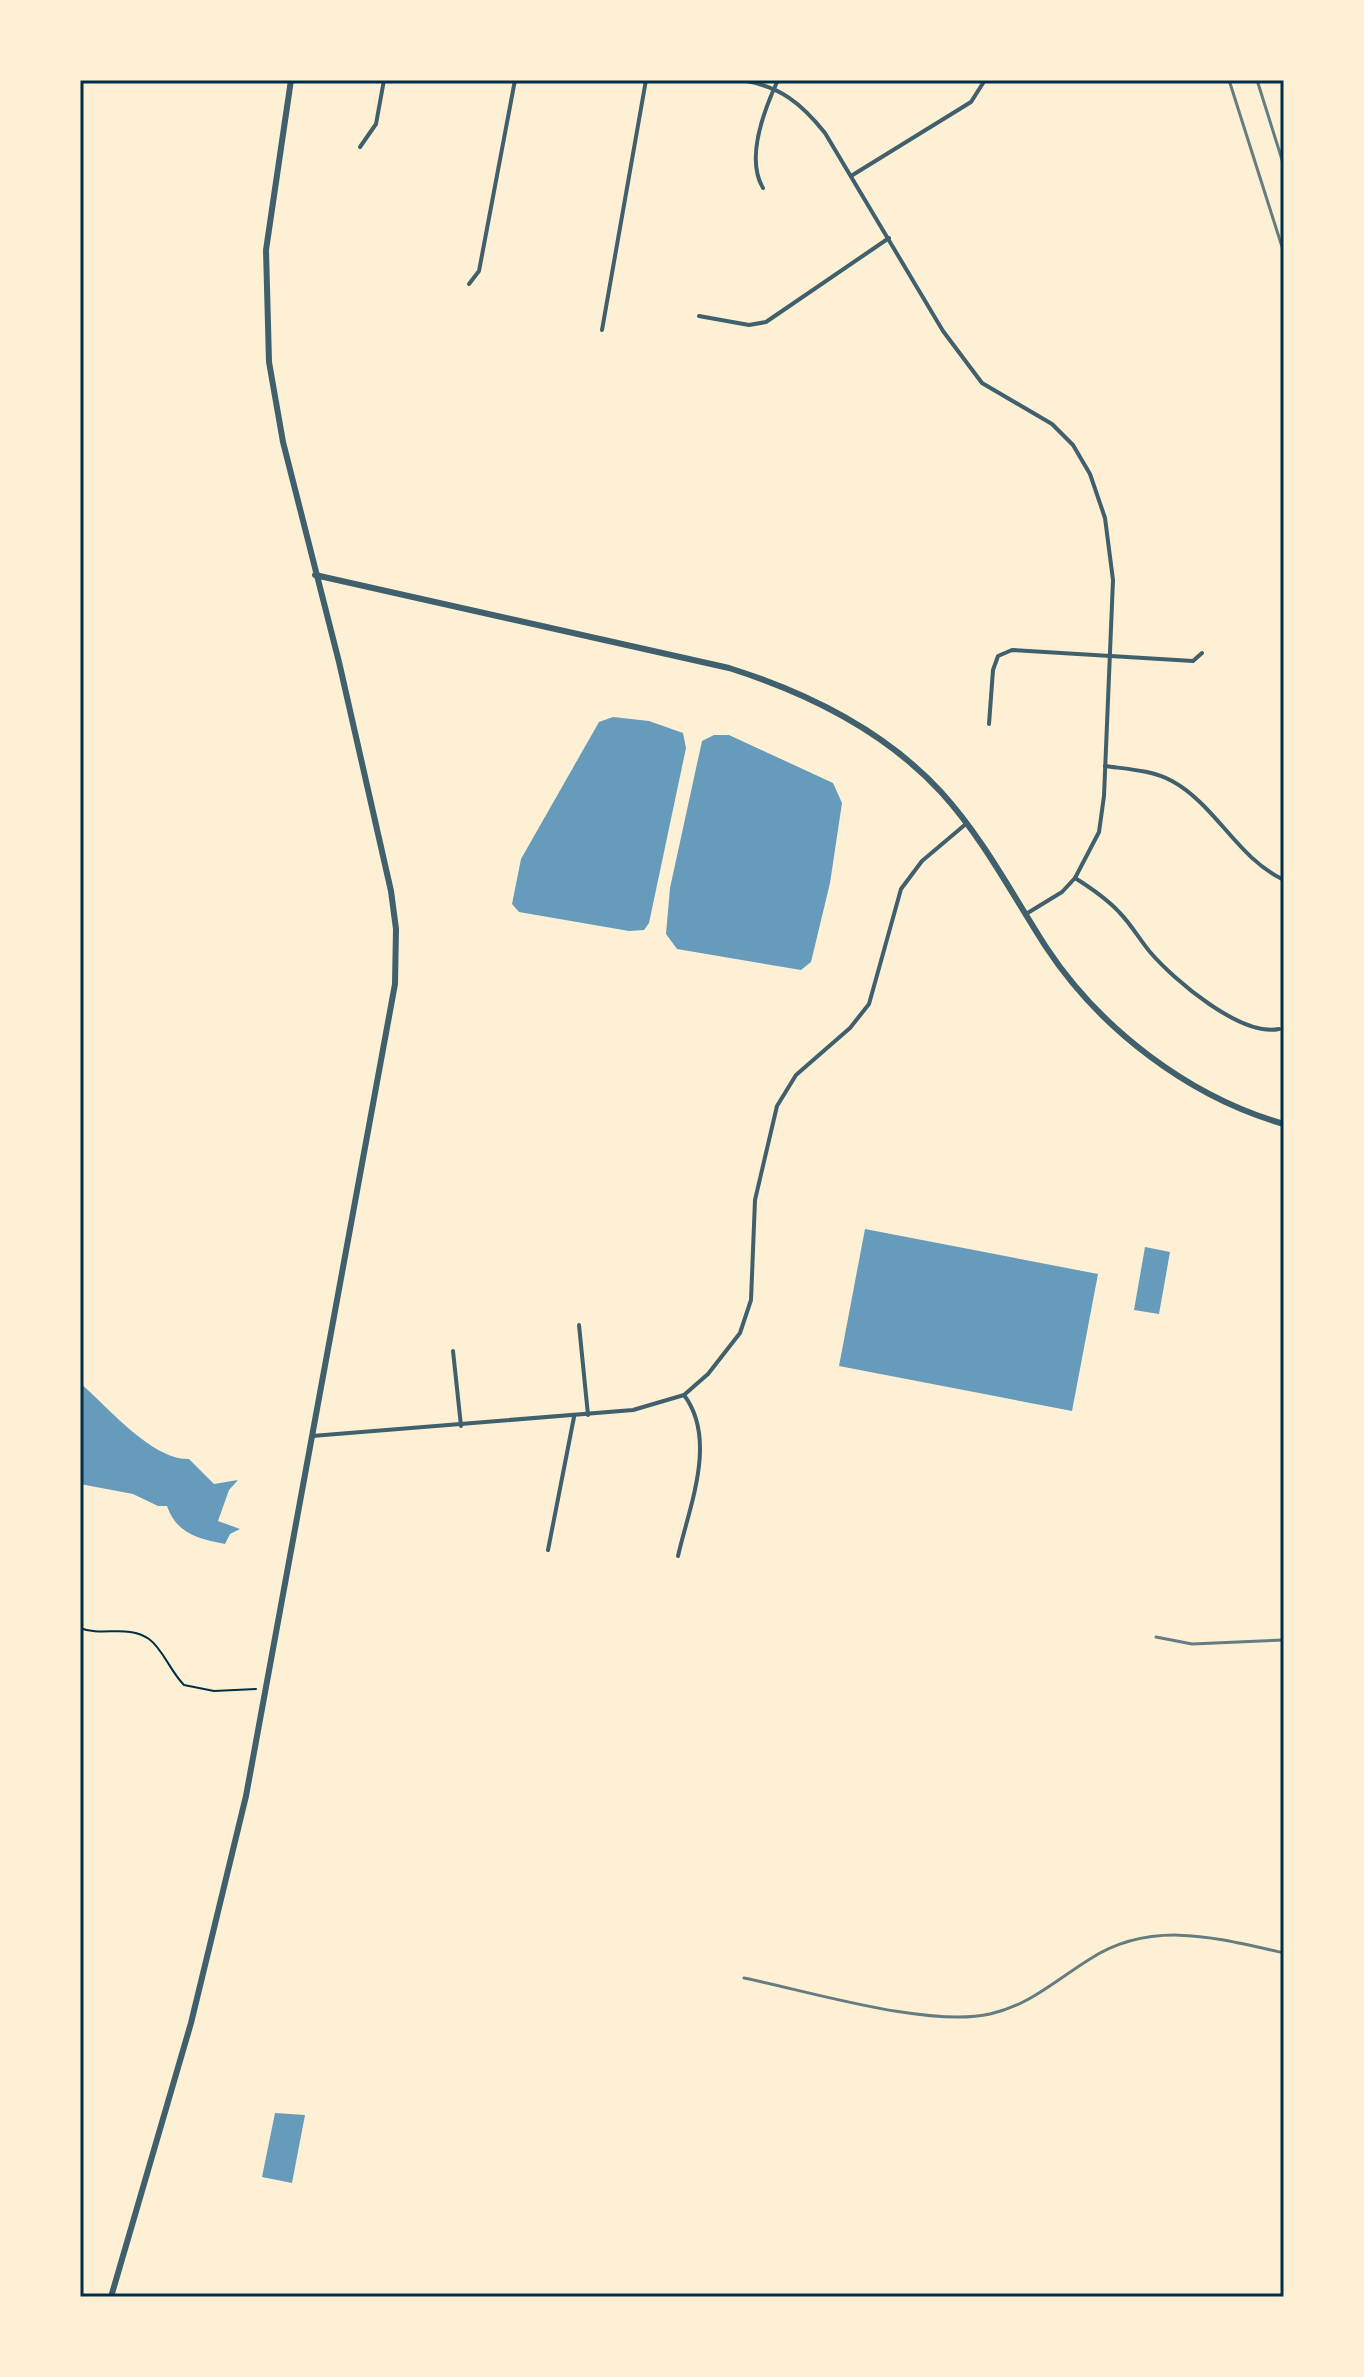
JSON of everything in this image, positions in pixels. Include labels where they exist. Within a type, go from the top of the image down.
[{"type":"street","points":[[111,2297],[191,2023],[246,1796],[395,984],[397,956],[385,864],[275,406],[265,321],[268,227],[291,80]]},
{"type":"street","points":[[360,147],[376,124],[384,80]]},
{"type":"street","points":[[469,284],[479,271],[515,80]]},
{"type":"street","points":[[602,330],[646,80]]},
{"type":"street","points":[[742,80],[774,88],[804,107],[851,176],[943,331],[982,383],[1052,424],[1073,445],[1090,474],[1105,518],[1113,580],[1099,832],[1075,878],[1062,892],[1026,914]]},
{"type":"street","points":[[763,188],[756,177],[759,136],[763,114],[778,80]]},
{"type":"street","points":[[851,176],[971,102],[985,80]]},
{"type":"street","points":[[699,316],[749,325],[766,322],[889,238]]},
{"type":"street","points":[[315,575],[714,665],[778,684],[836,711],[872,734],[938,788],[967,823],[1072,982],[1133,1042],[1178,1076],[1208,1093],[1240,1109],[1284,1124]]},
{"type":"street","points":[[989,724],[993,670],[998,656],[1012,650],[1193,661],[1202,653]]},
{"type":"street","points":[[1105,766],[1141,771],[1172,781],[1203,806],[1262,867],[1284,880]]},
{"type":"street","points":[[312,1436],[574,1417],[646,1408],[684,1395],[732,1345],[749,1312],[755,1200],[768,1132],[783,1094],[796,1075],[850,1028],[869,1004],[901,889],[922,861],[967,823]]},
{"type":"street","points":[[1075,878],[1102,895],[1121,914],[1175,979],[1228,1014],[1264,1032],[1279,1029]]},
{"type":"street","points":[[579,1325],[588,1415]]},
{"type":"street","points":[[453,1351],[461,1426]]},
{"type":"street","points":[[678,1556],[701,1440],[694,1410],[684,1395]]},
{"type":"street","points":[[548,1550],[574,1417]]},
{"type":"path","points":[[80,1628],[101,1633],[118,1630],[146,1637],[184,1685],[214,1691],[266,1688]]},
{"type":"water","points":[[613,717],[649,721],[683,733],[686,748],[649,923],[644,930],[629,931],[519,912],[512,904],[521,859],[599,722]]},
{"type":"water","points":[[714,735],[729,735],[833,783],[842,803],[830,883],[811,962],[801,970],[677,949],[666,934],[670,888],[702,741]]},
{"type":"water","points":[[865,1229],[1098,1274],[1072,1411],[839,1366]]},
{"type":"water","points":[[1145,1247],[1170,1252],[1159,1314],[1134,1310]]},
{"type":"water","points":[[80,1383],[117,1418],[160,1451],[189,1459],[214,1484],[238,1480],[229,1490],[218,1521],[240,1529],[230,1534],[225,1544],[206,1540],[182,1529],[167,1506],[158,1506],[133,1494],[80,1484]]},
{"type":"water","points":[[275,2113],[305,2115],[292,2183],[262,2177]]},
{"type":"railway","points":[[1229,80],[1284,253]]},
{"type":"railway","points":[[1257,80],[1284,166]]},
{"type":"railway","points":[[1156,1637],[1192,1644],[1284,1640]]},
{"type":"railway","points":[[744,1978],[868,2006],[934,2016],[964,2017],[990,2014],[1018,2005],[1090,1959],[1137,1939],[1185,1935],[1284,1953]]}]
